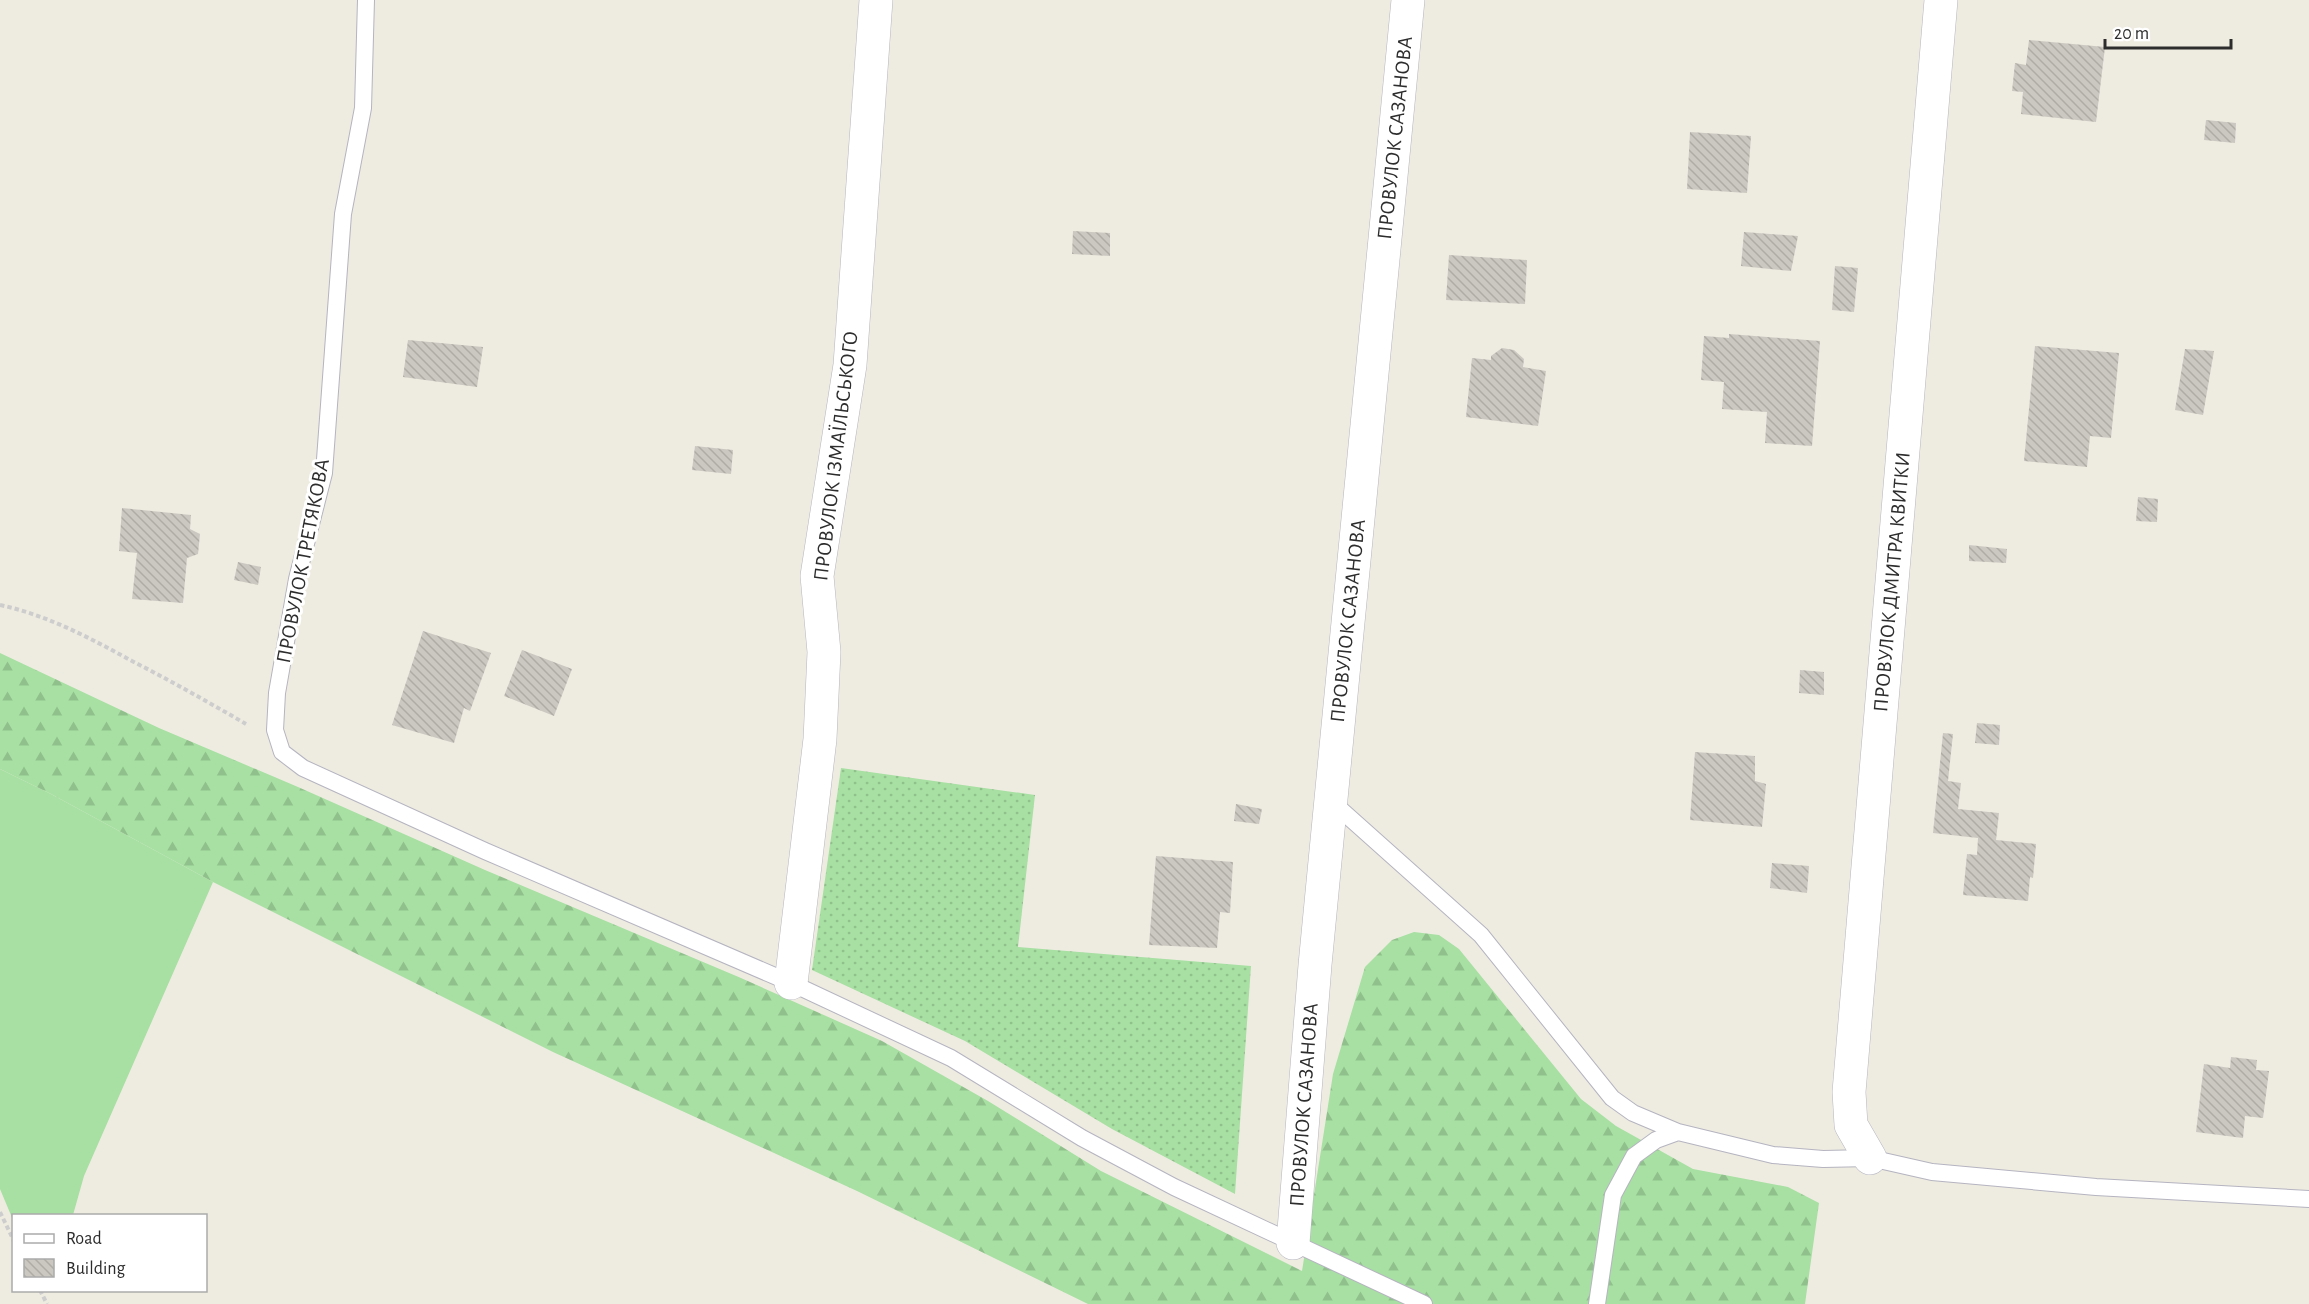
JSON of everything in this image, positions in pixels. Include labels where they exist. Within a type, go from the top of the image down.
[{"type":"street","name":"ПРОВУЛОК ІЗМАЇЛЬСЬКОГО","points":[[791,983],[820,739],[824,652],[817,576],[850,365],[876,0]]},
{"type":"street","name":"ПРОВУЛОК САЗАНОВА","points":[[1293,1243],[1330,800],[1408,0]]},
{"type":"street","name":"ПРОВУЛОК ДМИТРА КВИТКИ","points":[[1870,1158],[1851,1125],[1849,1092],[1941,0]]},
{"type":"lane","name":"ПРОВУЛОК ТРЕТЯКОВА","points":[[280,744],[275,730],[277,693],[297,579],[324,473],[343,214],[363,108],[366,0]]},
{"type":"lane","points":[[280,744],[282,752],[303,768],[485,851],[791,983],[951,1058],[1092,1143],[1174,1187],[1424,1304]]},
{"type":"lane","points":[[1330,800],[1481,935],[1612,1098],[1633,1113],[1678,1132],[1773,1155],[1822,1160],[1870,1158],[1932,1173],[2096,1188],[2309,1199]]},
{"type":"lane","points":[[1597,1304],[1613,1195],[1634,1156],[1656,1140],[1678,1132]]},
{"type":"path","points":[[0,605],[29,611],[93,640],[200,697],[280,744]]},
{"type":"path","points":[[0,1212],[12,1237]]},
{"type":"green space","points":[[0,653],[159,728],[882,1041],[988,1101],[1101,1171],[1302,1271],[1333,1074],[1365,967],[1392,940],[1414,932],[1439,935],[1459,949],[1581,1099],[1616,1126],[1693,1169],[1788,1187],[1819,1203],[1805,1304],[1088,1304],[857,1191],[553,1052],[213,882],[51,794],[0,769]]},
{"type":"green space","points":[[841,768],[1035,795],[1018,947],[1251,966],[1235,1194],[1112,1129],[965,1041],[812,970]]},
{"type":"green space","points":[[0,769],[51,794],[213,882],[84,1176],[73,1214],[12,1214],[12,1218],[0,1189]]},
{"type":"building","points":[[2029,40],[2105,47],[2096,122],[2021,114],[2023,92],[2012,91],[2015,63],[2026,65]]},
{"type":"building","points":[[2206,120],[2236,123],[2235,143],[2204,140]]},
{"type":"building","points":[[1690,132],[1751,136],[1747,193],[1687,189]]},
{"type":"building","points":[[1073,231],[1110,233],[1110,256],[1072,254]]},
{"type":"building","points":[[1744,232],[1798,236],[1791,271],[1741,266]]},
{"type":"building","points":[[1449,255],[1527,260],[1525,304],[1446,300]]},
{"type":"building","points":[[1835,266],[1858,268],[1854,312],[1832,310]]},
{"type":"building","points":[[1729,334],[1820,341],[1812,446],[1765,443],[1767,412],[1722,409],[1724,382],[1701,380],[1704,336],[1729,338]]},
{"type":"building","points":[[408,340],[483,347],[477,387],[403,377]]},
{"type":"building","points":[[2035,346],[2119,353],[2111,438],[2090,436],[2087,467],[2024,461]]},
{"type":"building","points":[[1502,348],[1514,350],[1524,359],[1523,367],[1546,371],[1538,426],[1466,417],[1472,358],[1491,360],[1491,356]]},
{"type":"building","points":[[2185,349],[2214,351],[2203,415],[2175,410]]},
{"type":"building","points":[[695,446],[733,450],[731,474],[692,470]]},
{"type":"building","points":[[2138,497],[2158,499],[2157,522],[2136,521]]},
{"type":"building","points":[[122,508],[191,515],[190,529],[200,534],[198,554],[187,558],[183,603],[132,599],[137,553],[119,551]]},
{"type":"building","points":[[1969,545],[2007,549],[2006,563],[1969,561]]},
{"type":"building","points":[[238,562],[261,567],[258,585],[234,580]]},
{"type":"building","points":[[423,631],[491,653],[470,711],[464,708],[454,743],[392,725]]},
{"type":"building","points":[[522,650],[572,669],[554,716],[504,696]]},
{"type":"building","points":[[1800,670],[1824,672],[1824,695],[1799,693]]},
{"type":"building","points":[[1977,723],[2000,725],[1999,745],[1975,743]]},
{"type":"building","points":[[1943,733],[1953,734],[1948,781],[1961,783],[1958,809],[1999,813],[1996,840],[2036,844],[2028,901],[1963,895],[1967,854],[1977,855],[1978,838],[1933,833]]},
{"type":"building","points":[[1695,752],[1755,756],[1755,781],[1766,784],[1762,827],[1690,820]]},
{"type":"building","points":[[1236,804],[1262,809],[1259,824],[1234,821]]},
{"type":"building","points":[[1156,856],[1233,862],[1230,913],[1220,912],[1217,948],[1149,945]]},
{"type":"building","points":[[1772,863],[1809,866],[1807,893],[1770,888]]},
{"type":"building","points":[[2231,1057],[2257,1060],[2256,1070],[2269,1071],[2263,1118],[2245,1116],[2243,1138],[2196,1132],[2204,1064],[2230,1068]]}]
